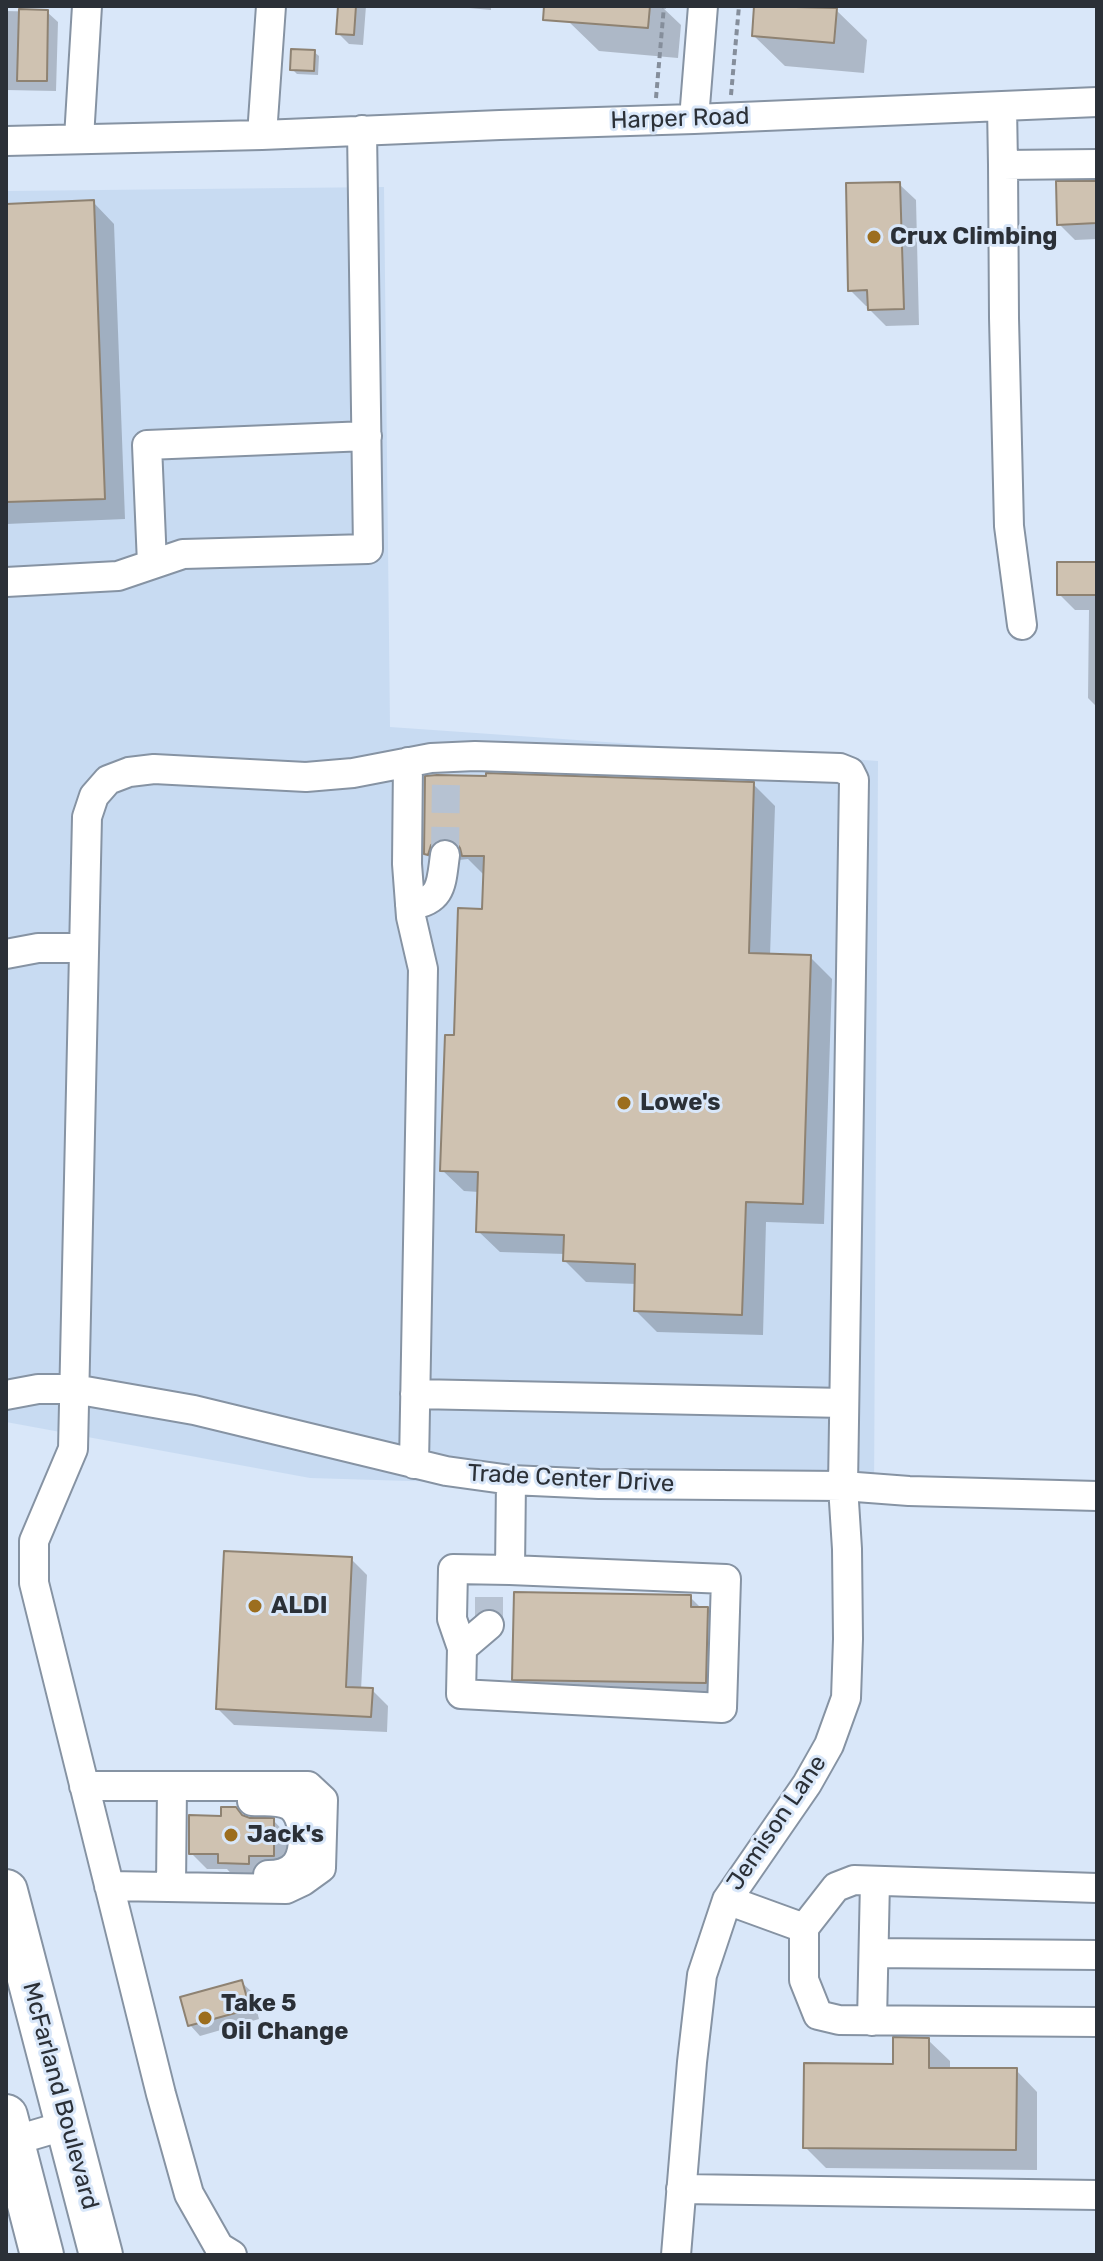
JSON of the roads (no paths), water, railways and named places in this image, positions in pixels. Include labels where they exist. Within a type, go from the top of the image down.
[{"type":"highway","name":"McFarland Boulevard","points":[[6,1891],[101,2255]]},
{"type":"highway","points":[[8,2134],[42,2255]]},
{"type":"street","points":[[79,138],[87,6]]},
{"type":"street","points":[[262,135],[271,6]]},
{"type":"street","points":[[694,119],[703,6]]},
{"type":"street","name":"Harper Road","points":[[6,141],[262,135],[1097,102]]},
{"type":"street","points":[[1002,106],[1009,526],[1022,625]]},
{"type":"street","points":[[6,582],[118,576],[183,554],[368,549],[362,130]]},
{"type":"street","points":[[1003,165],[1097,164]]},
{"type":"street","points":[[152,564],[147,445],[367,436]]},
{"type":"street","name":"Jemison Lane","points":[[408,762],[447,766],[491,756],[824,767],[850,772],[854,780],[843,1486],[847,1549],[846,1698],[829,1745],[807,1784],[727,1900],[702,1975],[676,2255]]},
{"type":"street","points":[[232,2255],[219,2247],[189,2194],[161,2094],[34,1583],[34,1541],[73,1449],[87,817],[94,796],[108,780],[129,772],[154,769],[306,777],[353,773],[408,762],[407,864],[410,905],[423,969],[414,1464]]},
{"type":"street","points":[[410,905],[433,899],[441,884],[445,855]]},
{"type":"street","points":[[6,954],[38,948],[84,948]]},
{"type":"street","name":"Trade Center Drive","points":[[6,1395],[38,1389],[74,1389],[194,1410],[446,1471],[511,1480],[599,1484],[843,1486],[1097,1496]]},
{"type":"street","points":[[415,1394],[844,1403]]},
{"type":"street","points":[[496,1576],[511,1480]]},
{"type":"street","points":[[453,1569],[496,1576],[726,1579],[722,1708],[461,1694],[462,1648],[452,1619],[453,1569]]},
{"type":"street","points":[[462,1648],[489,1625]]},
{"type":"street","points":[[84,1786],[308,1786],[323,1800],[321,1868],[286,1889],[109,1886]]},
{"type":"street","points":[[176,1786],[177,1887]]},
{"type":"street","points":[[1097,1888],[854,1880],[836,1887],[804,1928],[804,1980],[818,2015],[839,2020],[872,2021],[1097,2022]]},
{"type":"street","points":[[872,2021],[875,1881]]},
{"type":"street","points":[[727,1900],[804,1928]]},
{"type":"street","points":[[874,1953],[1097,1955]]},
{"type":"street","points":[[8,2134],[67,2125]]},
{"type":"street","points":[[681,2189],[1097,2195]]},
{"type":"tunnel","points":[[445,855],[446,775]]},
{"type":"tunnel","points":[[489,1590],[489,1625]]},
{"type":"place","name":"Crux Climbing","points":[[874,237]]},
{"type":"place","name":"Lowe's","points":[[624,1103]]},
{"type":"place","name":"ALDI","points":[[255,1606]]},
{"type":"place","name":"Jack's","points":[[231,1835]]},
{"type":"place","name":"Take 5 Oil Change","points":[[205,2018]]}]
